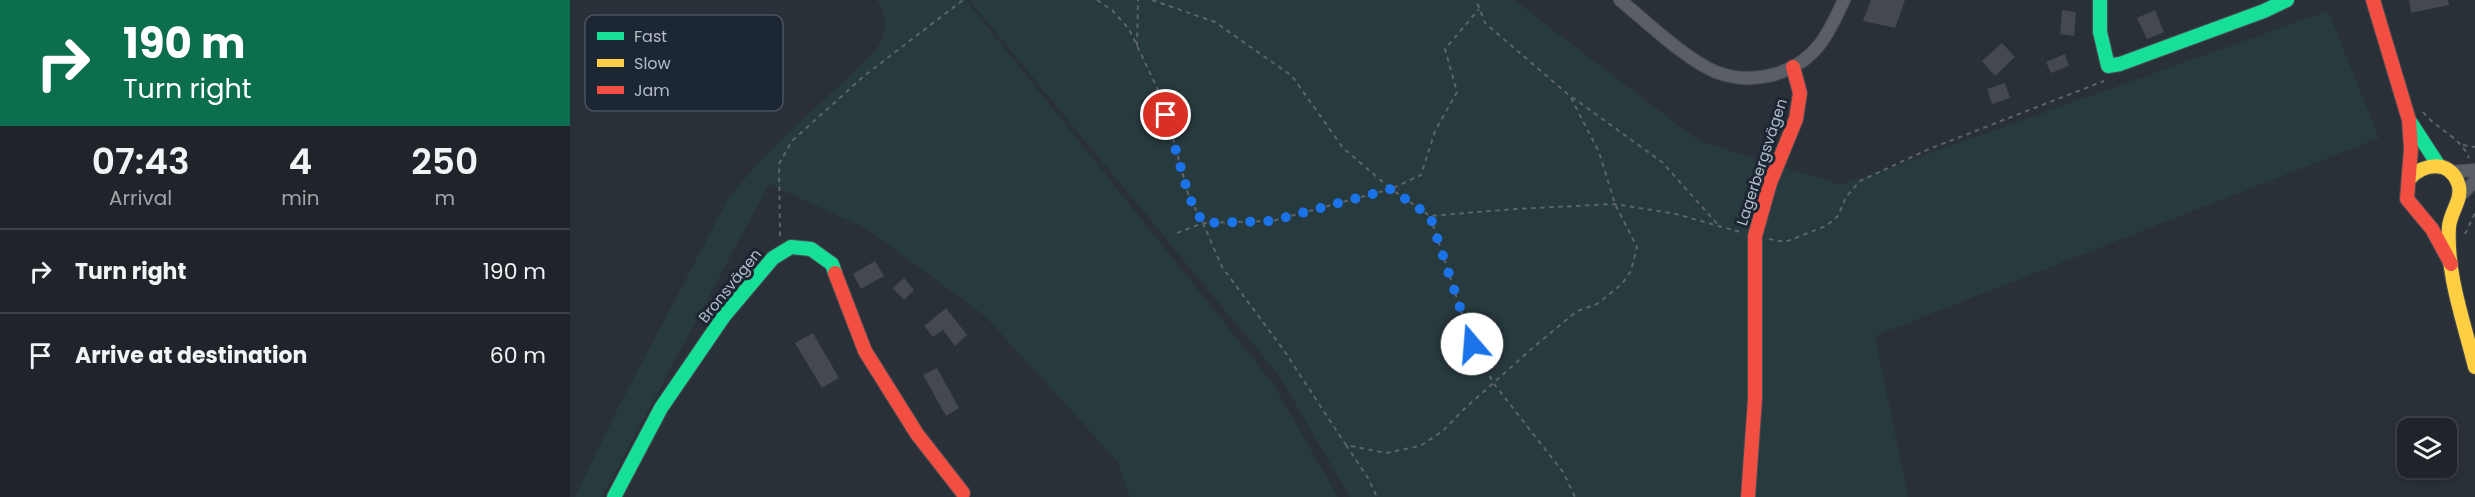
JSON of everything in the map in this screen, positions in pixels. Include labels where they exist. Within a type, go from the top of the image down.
[{"type":"street","points":[[1620,0],[1696,61],[1715,71],[1746,78],[1763,77],[1793,67],[1819,46],[1844,0]]},
{"type":"street","points":[[2100,0],[2100,32],[2108,66],[2120,64],[2264,11],[2287,0]]},
{"type":"street","points":[[2373,0],[2409,120],[2410,178]]},
{"type":"street","name":"Lagerbergsvägen","points":[[1748,497],[1755,399],[1755,236],[1770,183],[1797,111],[1800,93],[1793,67]]},
{"type":"street","points":[[2409,120],[2458,183],[2456,203],[2449,224],[2451,264],[2475,367]]},
{"type":"street","points":[[2451,264],[2432,229],[2407,199],[2407,185],[2414,173],[2426,166],[2475,170]]},
{"type":"street","points":[[2420,215],[2441,217],[2475,181]]},
{"type":"street","name":"Bronsvägen","points":[[614,497],[661,408],[724,316],[772,258],[791,247],[811,249],[832,264],[865,351],[917,434],[963,493]]},
{"type":"path","points":[[780,253],[779,164],[792,141],[864,76],[963,0]]},
{"type":"path","points":[[1097,0],[1112,10],[1129,30],[1162,98],[1189,197],[1222,267],[1283,349],[1368,478],[1377,497]]},
{"type":"path","points":[[1137,0],[1137,49]]},
{"type":"path","points":[[1152,0],[1215,22],[1292,76],[1343,148],[1391,189],[1430,216],[1472,344],[1494,384],[1563,472],[1575,497]]},
{"type":"path","points":[[1477,0],[1485,23],[1570,96],[1662,162],[1720,227]]},
{"type":"path","points":[[1177,233],[1203,223],[1272,221],[1391,189],[1421,175],[1435,131],[1457,92],[1444,49],[1480,9]]},
{"type":"path","points":[[1430,216],[1615,204],[1676,214],[1785,242],[1826,226],[1838,216],[1846,197],[1860,181],[1929,149],[2095,85],[2108,76],[2108,66]]},
{"type":"path","points":[[1346,445],[1386,453],[1419,446],[1443,431],[1462,411],[1577,311],[1597,304],[1622,284],[1632,271],[1637,248],[1615,204],[1599,152],[1570,96]]},
{"type":"path","points":[[2426,116],[2463,145],[2475,170]]},
{"type":"path","points":[[2463,145],[2475,147]]},
{"type":"green space","points":[[877,0],[966,0],[1272,382],[1338,497],[1130,497],[1118,462],[985,316],[867,229],[769,184],[602,497],[575,497],[618,408],[727,201],[764,158],[860,67],[878,46],[884,33],[885,23],[884,14]]},
{"type":"green space","points":[[969,0],[1514,0],[1699,141],[1841,185],[2328,11],[2379,138],[1875,336],[1908,497],[1350,497],[1280,377]]},
{"type":"building","points":[[1871,0],[1905,0],[1895,28],[1863,21]]},
{"type":"building","points":[[2409,0],[2448,0],[2449,5],[2411,13]]},
{"type":"building","points":[[2062,10],[2076,12],[2074,36],[2060,34]]},
{"type":"building","points":[[2155,10],[2164,32],[2147,39],[2137,18]]},
{"type":"building","points":[[2002,43],[2015,57],[1995,76],[1982,61]]},
{"type":"building","points":[[2065,54],[2069,66],[2051,73],[2046,62]]},
{"type":"building","points":[[2005,83],[2010,98],[1992,104],[1987,89]]},
{"type":"building","points":[[875,261],[884,276],[861,289],[853,274]]},
{"type":"building","points":[[904,278],[914,290],[904,300],[893,288]]},
{"type":"building","points":[[946,308],[967,335],[955,346],[943,330],[933,337],[924,326]]},
{"type":"building","points":[[813,333],[839,378],[822,388],[795,343]]},
{"type":"building","points":[[937,368],[959,408],[946,416],[923,375]]},
{"type":"traffic: fast","points":[[2100,0],[2100,32],[2108,66],[2120,64],[2264,11],[2287,0]]},
{"type":"traffic: fast","points":[[2411,123],[2439,166]]},
{"type":"traffic: fast","points":[[614,497],[661,408],[724,316],[773,258],[791,247],[811,249],[832,264],[835,273]]},
{"type":"traffic: slow","points":[[2410,178],[2422,169],[2436,166],[2449,170],[2458,183],[2458,200],[2449,227],[2450,262],[2475,367]]},
{"type":"traffic: jam","points":[[2373,0],[2409,120],[2411,149],[2407,199],[2432,229],[2451,264]]},
{"type":"traffic: jam","points":[[1748,497],[1755,399],[1755,236],[1770,183],[1796,119],[1800,93],[1793,67]]},
{"type":"traffic: jam","points":[[835,273],[865,351],[917,434],[963,493]]},
{"type":"route","points":[[1166,115],[1189,197],[1203,223],[1272,221],[1391,189],[1430,216],[1472,344]]}]
